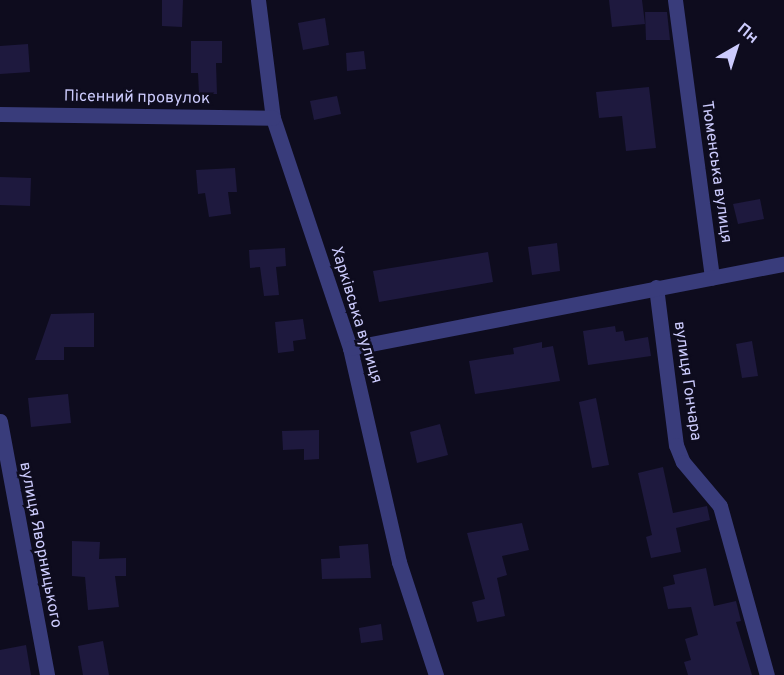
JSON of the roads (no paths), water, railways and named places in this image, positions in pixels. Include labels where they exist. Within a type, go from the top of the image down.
[{"type":"street","name":"Харківська вулиця","points":[[258,0],[273,118],[350,348],[399,562],[435,675]]},
{"type":"street","name":"Тюменська вулиця","points":[[675,0],[712,278]]},
{"type":"street","name":"Пісенний провулок","points":[[0,114],[273,118]]},
{"type":"street","points":[[350,348],[784,264]]},
{"type":"street","name":"вулиця Гончара","points":[[656,287],[676,445],[683,462],[720,506],[767,675]]},
{"type":"street","name":"вулиця Яворницького","points":[[0,421],[47,675]]}]
